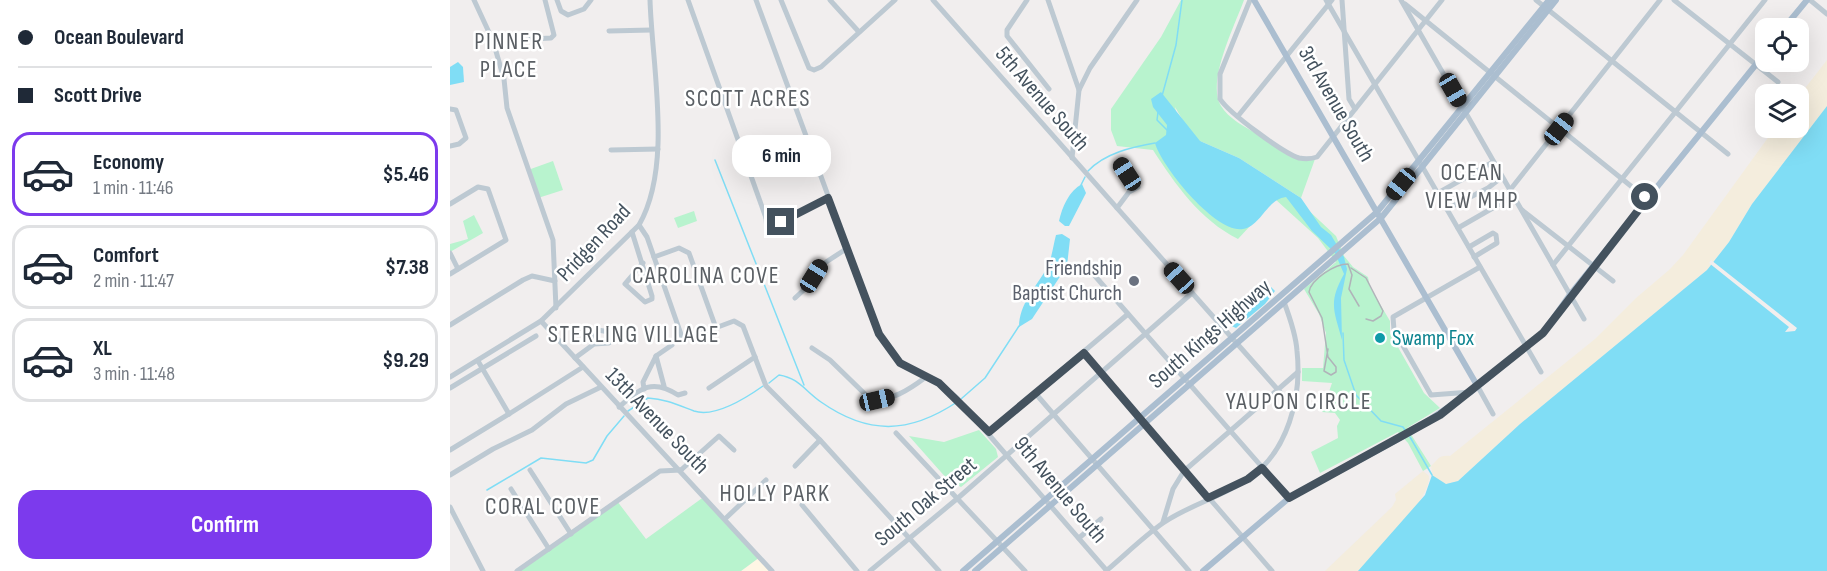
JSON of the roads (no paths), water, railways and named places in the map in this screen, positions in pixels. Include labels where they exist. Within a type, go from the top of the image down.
[{"type":"main road","name":"3rd Avenue South","points":[[1252,0],[1289,56],[1332,136],[1478,387]]},
{"type":"main road","points":[[1546,8],[1549,0]]},
{"type":"main road","points":[[1546,8],[1556,0]]},
{"type":"main road","points":[[1793,18],[1809,0]]},
{"type":"main road","name":"South Kings Highway","points":[[975,571],[1052,506],[1188,381],[1329,260],[1346,250],[1423,163],[1546,8]]},
{"type":"main road","points":[[1203,571],[1241,536],[1289,498],[1411,432],[1455,404],[1543,333],[1569,296],[1755,65]]},
{"type":"main road","name":"South Kings Highway","points":[[1235,341],[1284,302],[1329,260],[1343,243],[1379,215]]},
{"type":"main road","name":"South Kings Highway","points":[[963,571],[1090,460],[1142,422]]},
{"type":"street","points":[[474,0],[493,41],[504,79],[507,108],[553,240],[556,308]]},
{"type":"street","points":[[493,41],[551,38],[554,35],[545,0]]},
{"type":"street","points":[[557,0],[561,11],[568,15],[584,9],[591,0]]},
{"type":"street","name":"Pridgen Road","points":[[450,377],[541,321],[639,225],[647,210],[654,188],[658,149],[650,0]]},
{"type":"street","points":[[688,0],[766,218],[767,231],[772,232],[781,222],[828,198]]},
{"type":"street","name":"9th Avenue South","points":[[756,0],[879,334],[900,363],[939,383],[957,398],[989,432],[1107,571]]},
{"type":"street","points":[[781,0],[809,68],[814,70],[821,67],[895,0]]},
{"type":"street","points":[[830,0],[859,33]]},
{"type":"street","name":"5th Avenue South","points":[[933,0],[1294,408]]},
{"type":"street","points":[[1027,0],[1007,30],[1007,36],[1049,89]]},
{"type":"street","points":[[1048,0],[1079,90]]},
{"type":"street","points":[[1072,158],[1079,90],[1090,68],[1137,0]]},
{"type":"street","points":[[1252,0],[1220,74],[1218,85],[1223,104],[1298,158],[1315,158],[1442,0]]},
{"type":"street","points":[[1342,0],[1349,99],[1355,109]]},
{"type":"street","points":[[1536,0],[1728,154]]},
{"type":"street","points":[[1510,190],[1660,0]]},
{"type":"street","points":[[1674,0],[1755,65]]},
{"type":"street","points":[[1553,266],[1765,0]]},
{"type":"street","points":[[1809,0],[1827,14]]},
{"type":"street","points":[[1238,116],[1289,56],[1329,2],[1345,35],[1423,163],[1474,257],[1541,372]]},
{"type":"street","points":[[1402,2],[1647,199]]},
{"type":"street","points":[[1402,2],[1584,319]]},
{"type":"street","points":[[609,31],[651,30]]},
{"type":"street","points":[[1764,72],[1778,82]]},
{"type":"street","points":[[450,109],[456,110],[466,138],[459,144],[450,146]]},
{"type":"street","points":[[611,150],[658,149]]},
{"type":"street","points":[[1438,193],[1493,162]]},
{"type":"street","points":[[1117,208],[1129,192],[1138,188],[1121,163]]},
{"type":"street","points":[[1447,209],[1488,188],[1502,177]]},
{"type":"street","points":[[450,204],[484,184],[488,189],[506,240],[450,274]]},
{"type":"street","points":[[1458,228],[1512,197]]},
{"type":"street","points":[[1521,209],[1613,280]]},
{"type":"street","points":[[766,218],[781,222]]},
{"type":"street","points":[[639,225],[654,257],[683,340],[734,321],[739,322],[766,386],[820,440],[939,571]]},
{"type":"street","points":[[632,232],[643,263],[652,296],[652,299],[645,302],[625,284],[643,263]]},
{"type":"street","points":[[1469,247],[1492,233],[1496,235],[1497,243],[1474,257]]},
{"type":"street","points":[[654,257],[679,248],[689,253],[716,328]]},
{"type":"street","points":[[795,298],[807,287],[820,266],[846,249]]},
{"type":"street","points":[[450,253],[458,269]]},
{"type":"street","points":[[1471,392],[1431,395],[1394,330],[1393,317],[1480,267]]},
{"type":"street","points":[[450,325],[532,276],[555,281]]},
{"type":"street","points":[[1095,276],[1289,498]]},
{"type":"street","name":"South Oak Street","points":[[870,571],[1102,374],[1192,293]]},
{"type":"street","points":[[1107,571],[1162,523],[1248,479],[1262,468],[1285,436],[1294,408],[1298,372],[1297,351],[1284,302]]},
{"type":"street","points":[[989,432],[1128,314]]},
{"type":"street","name":"13th Avenue South","points":[[541,321],[619,407],[726,518],[772,571]]},
{"type":"street","points":[[450,388],[536,336]]},
{"type":"street","points":[[575,358],[594,344]]},
{"type":"street","points":[[644,389],[643,382],[656,356],[672,345]]},
{"type":"street","points":[[812,348],[830,360],[869,398],[877,400],[898,395],[926,377]]},
{"type":"street","points":[[1084,353],[1272,571]]},
{"type":"street","points":[[656,356],[664,386]]},
{"type":"street","points":[[709,388],[755,357]]},
{"type":"street","points":[[478,361],[509,414]]},
{"type":"street","points":[[450,450],[583,367]]},
{"type":"street","points":[[1162,523],[1173,489],[1184,471],[1298,372]]},
{"type":"street","points":[[619,407],[644,389],[664,386],[678,394],[685,393]]},
{"type":"street","points":[[450,475],[493,449],[532,430],[577,398],[601,387]]},
{"type":"street","name":"3rd Avenue South","points":[[1478,387],[1493,414]]},
{"type":"street","points":[[1036,394],[1090,460],[1189,571]]},
{"type":"street","points":[[1449,394],[1455,404]]},
{"type":"street","points":[[896,433],[1025,571]]},
{"type":"street","points":[[517,571],[660,471],[681,470],[719,436],[723,437],[734,450]]},
{"type":"street","points":[[795,466],[820,440]]},
{"type":"street","points":[[530,470],[571,534]]},
{"type":"street","points":[[726,518],[766,480]]},
{"type":"street","points":[[511,489],[549,549]]},
{"type":"street","points":[[802,505],[857,571]]},
{"type":"street","points":[[450,507],[483,571]]},
{"type":"street","points":[[1079,538],[1101,519]]},
{"type":"water","points":[[458,62],[463,67],[464,82],[450,85],[450,67]]},
{"type":"water","points":[[1161,92],[1200,141],[1239,158],[1301,198],[1321,227],[1331,235],[1344,257],[1347,269],[1341,298],[1342,340],[1334,300],[1344,274],[1335,253],[1312,231],[1286,197],[1274,202],[1255,223],[1243,229],[1232,228],[1205,210],[1178,182],[1159,154],[1155,143],[1166,135],[1167,125],[1153,107],[1151,99]]},
{"type":"water","points":[[1827,106],[1827,571],[1358,571],[1425,495],[1432,475],[1446,484],[1458,481],[1520,424],[1707,270],[1729,242],[1752,204],[1803,138],[1809,138],[1809,130]]},
{"type":"water","points":[[1082,184],[1086,193],[1069,226],[1065,226],[1059,221],[1064,205],[1073,191]]},
{"type":"water","points":[[1062,234],[1070,239],[1067,266],[1032,319],[1019,327],[1025,303],[1049,264],[1056,235]]},
{"type":"water","points":[[1271,287],[1275,291],[1265,304],[1236,328],[1229,325],[1227,315],[1232,313],[1229,315],[1231,320],[1239,321],[1240,308],[1249,305],[1249,300],[1270,293]]},
{"type":"waterway","points":[[1162,96],[1176,45],[1182,0]]},
{"type":"waterway","points":[[1158,112],[1157,120],[1169,132]]},
{"type":"waterway","points":[[1088,171],[1111,155],[1155,143]]},
{"type":"waterway","points":[[715,160],[804,385]]},
{"type":"waterway","points":[[1081,185],[1085,177]]},
{"type":"waterway","points":[[961,399],[985,378],[1019,326]]},
{"type":"waterway","points":[[1343,333],[1344,360],[1356,395],[1381,421],[1403,427],[1407,433]]},
{"type":"waterway","points":[[769,383],[779,375],[792,379],[838,413],[872,425],[905,425],[939,413],[957,402]]},
{"type":"waterway","points":[[628,411],[648,398],[666,401],[694,411],[711,412],[730,406],[763,386]]},
{"type":"waterway","points":[[487,490],[541,458],[586,463],[593,460],[607,436],[624,416]]},
{"type":"waterway","points":[[1410,437],[1432,475]]},
{"type":"railway","points":[[1328,349],[1324,371],[1331,375],[1336,372],[1336,367],[1328,357],[1322,318],[1309,292],[1314,282],[1330,269],[1348,264],[1352,275],[1349,289],[1359,306]]},
{"type":"railway","points":[[1351,268],[1366,278],[1383,311],[1381,316],[1373,321],[1366,319]]},
{"type":"place","name":"Friendship Baptist Church","points":[[1134,281]]},
{"type":"place","name":"Swamp Fox","points":[[1380,338]]},
{"type":"district","name":"PINNER PLACE","points":[[509,55]]},
{"type":"district","name":"SCOTT ACRES","points":[[748,98]]},
{"type":"district","name":"OCEAN VIEW MHP","points":[[1472,186]]},
{"type":"district","name":"CAROLINA COVE","points":[[706,275]]},
{"type":"district","name":"STERLING VILLAGE","points":[[634,334]]},
{"type":"district","name":"YAUPON CIRCLE","points":[[1299,401]]},
{"type":"district","name":"HOLLY PARK","points":[[775,493]]},
{"type":"district","name":"CORAL COVE","points":[[543,506]]}]
